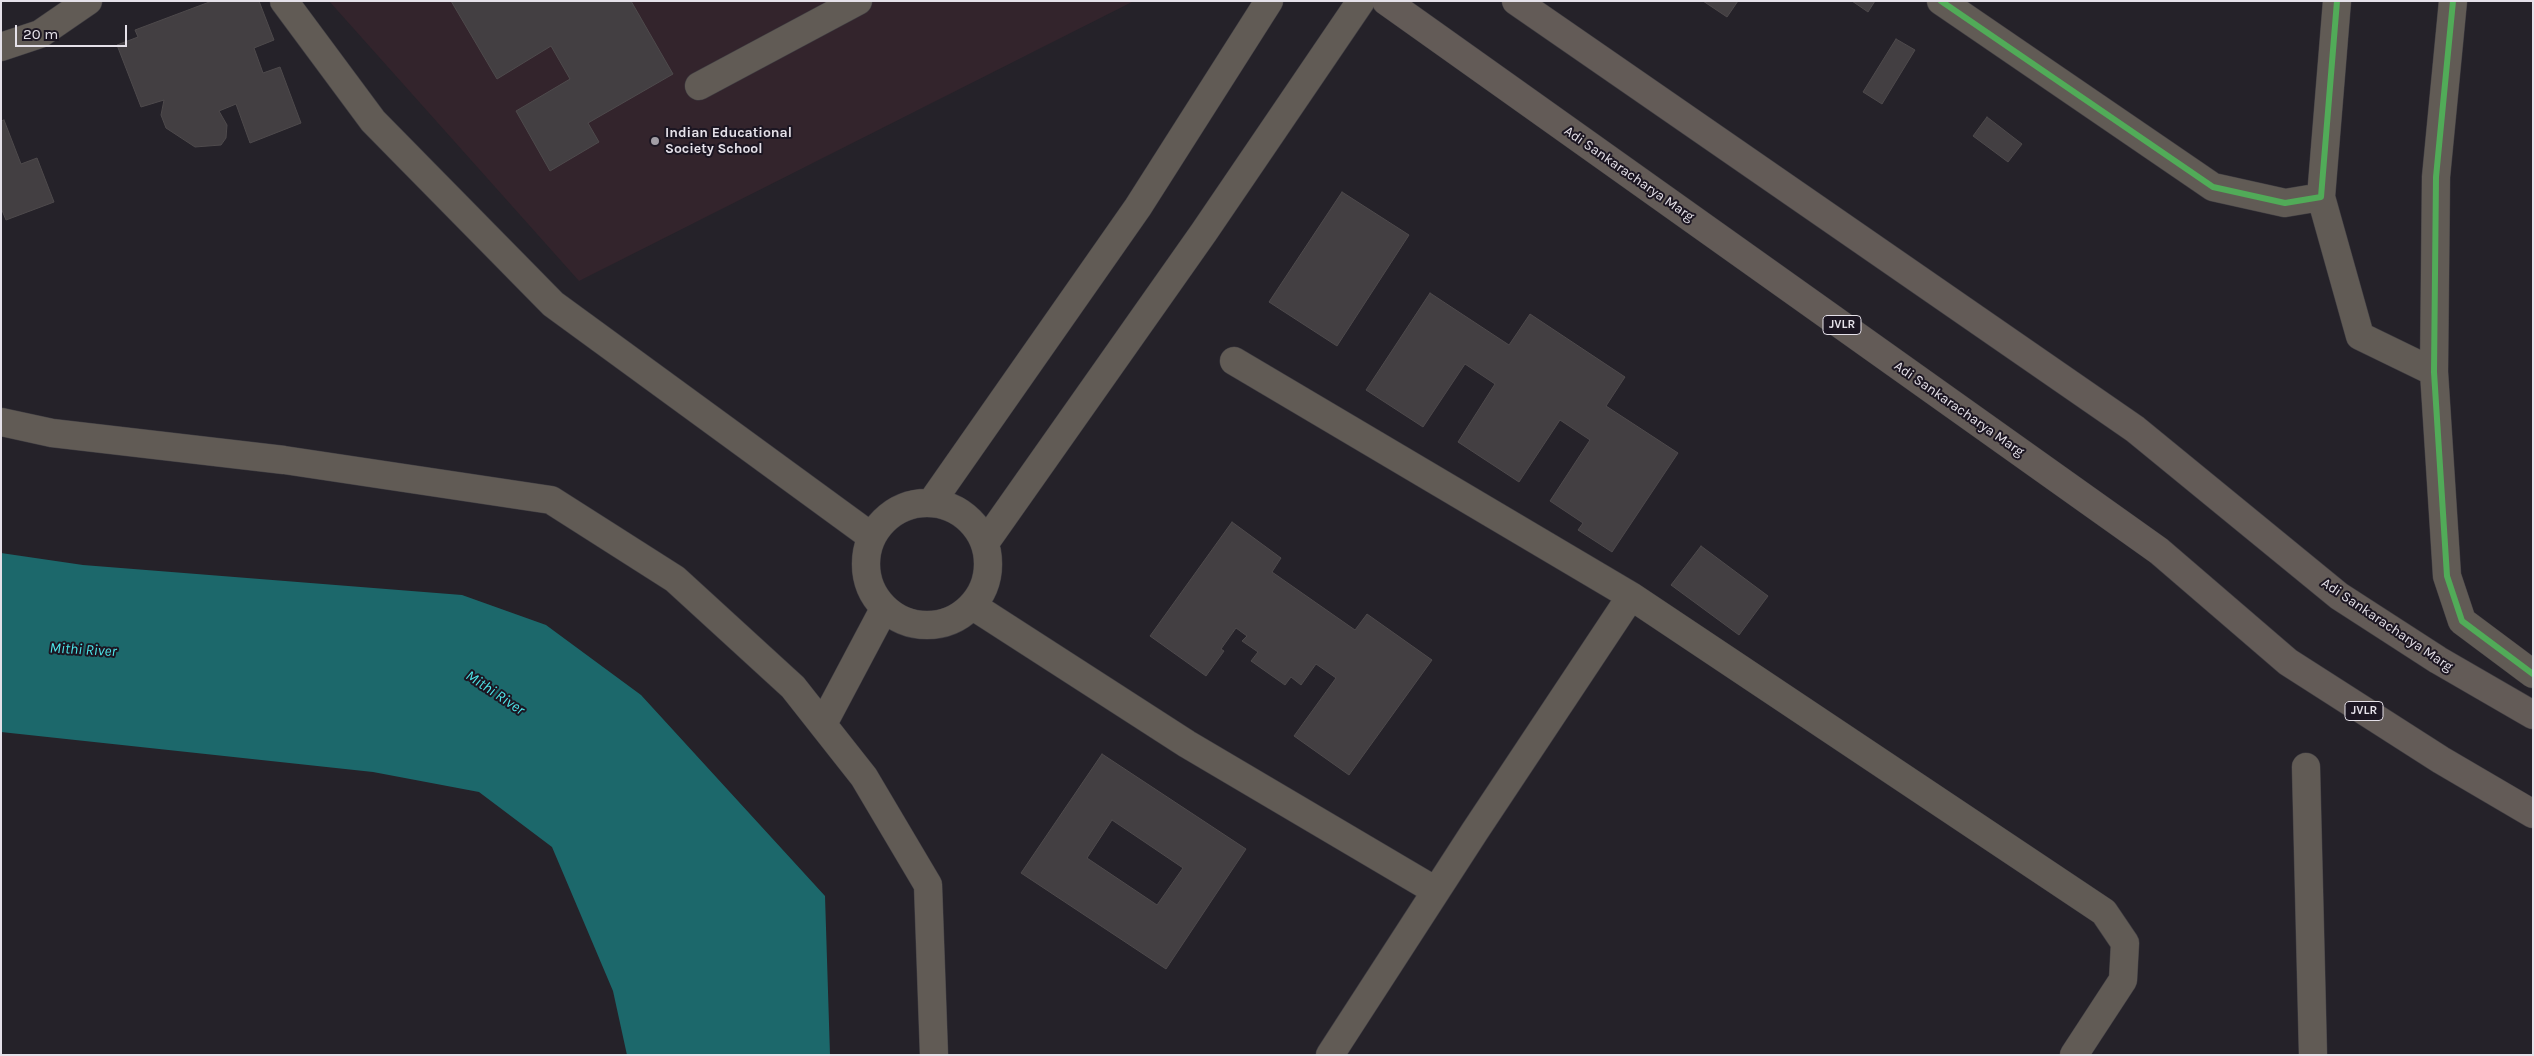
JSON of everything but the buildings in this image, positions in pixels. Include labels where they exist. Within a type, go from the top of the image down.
[{"type":"main road","name":"Adi Sankaracharya Marg","points":[[1386,1],[2159,551],[2288,662],[2441,760],[2533,814]]},
{"type":"main road","name":"Adi Sankaracharya Marg","points":[[1516,1],[2135,429],[2339,596],[2438,660],[2533,715]]},
{"type":"street","points":[[1,47],[40,34],[88,1]]},
{"type":"street","points":[[284,1],[373,121],[553,304],[872,537]]},
{"type":"street","points":[[699,86],[858,1]]},
{"type":"street","points":[[931,504],[1138,207],[1269,1]]},
{"type":"street","points":[[985,543],[1204,232],[1361,1]]},
{"type":"street","points":[[1940,1],[2213,188],[2285,203],[2322,197]]},
{"type":"street","points":[[2337,1],[2322,197],[2360,336],[2434,372]]},
{"type":"street","points":[[2453,1],[2436,177],[2434,372],[2447,576],[2462,621],[2533,674]]},
{"type":"street","points":[[1234,361],[1631,596],[2104,912],[2125,943],[2123,980],[2074,1055]]},
{"type":"street","points":[[1,422],[52,433],[284,460],[551,500],[675,579],[793,687],[864,777],[928,885],[934,1055]]},
{"type":"street","points":[[931,504],[948,507],[964,515],[977,527],[985,543],[989,559],[988,576],[983,592],[973,606],[958,618],[939,625],[920,626],[900,620],[884,609],[873,593],[866,575],[866,556],[872,537],[882,523],[896,512],[913,505],[931,504]]},
{"type":"street","points":[[1330,1055],[1631,596]]},
{"type":"street","points":[[973,606],[1187,744],[1436,891]]},
{"type":"street","points":[[823,724],[884,609]]},
{"type":"street","points":[[2306,767],[2313,1055]]},
{"type":"shaded area","name":"Indian Educational Society School","points":[[329,1],[1134,1],[579,281]]},
{"type":"water","name":"Mithi River","points":[[1,553],[83,565],[462,595],[546,625],[641,695],[825,896],[830,1055],[627,1055],[613,991],[552,847],[479,792],[373,772],[1,732]]},
{"type":"cycle path","points":[[1941,1],[2213,187],[2285,203],[2321,197],[2337,1]]},
{"type":"cycle path","points":[[2453,1],[2436,177],[2434,372],[2447,576],[2462,621],[2533,674]]},
{"type":"place","name":"Indian Educational Society School","points":[[655,141]]}]
